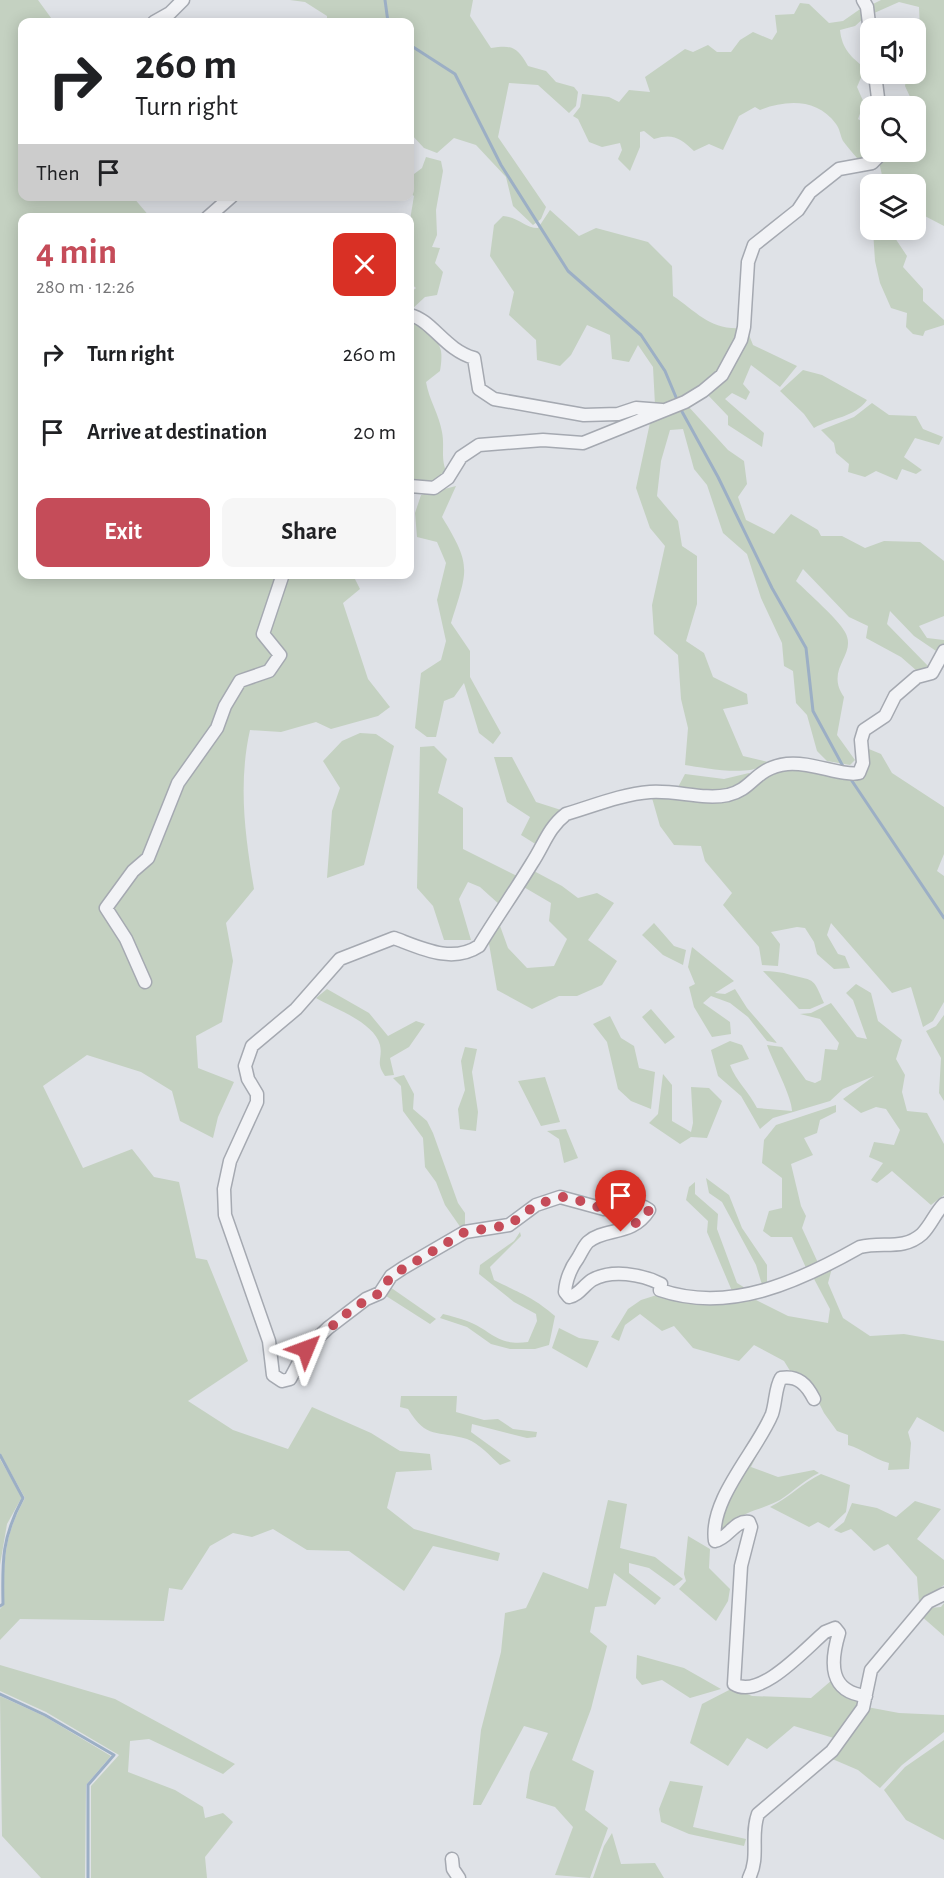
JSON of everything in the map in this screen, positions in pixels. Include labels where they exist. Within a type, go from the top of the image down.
[{"type":"street","points":[[161,18],[183,0]]},
{"type":"street","points":[[863,0],[867,7],[868,18]]},
{"type":"street","points":[[414,486],[434,488],[448,478],[461,457],[479,444],[543,440],[583,443],[685,402],[722,375],[741,340],[744,327],[748,262],[754,244],[798,210],[810,192],[833,176],[838,169],[873,162]]},
{"type":"street","points":[[213,213],[226,201]]},
{"type":"street","points":[[414,316],[454,350],[474,358],[479,389],[494,399],[584,415],[618,414],[636,408],[663,410]]},
{"type":"street","points":[[145,982],[126,939],[106,908],[133,871],[148,858],[178,783],[217,728],[225,706],[240,681],[269,670],[280,655],[263,634],[281,579]]},
{"type":"street","points":[[944,651],[932,673],[918,677],[895,696],[885,716],[864,730],[861,740],[863,763],[859,773],[850,775],[805,763],[786,764],[766,769],[753,777],[745,789],[728,795],[651,792],[566,814],[555,822],[544,838],[535,860],[479,946],[470,952],[436,953],[394,938],[340,959],[296,1009],[252,1046],[246,1057],[245,1066],[248,1079],[257,1094],[257,1102],[230,1161],[224,1189],[225,1215],[269,1341],[273,1375],[282,1381],[291,1379],[306,1349],[317,1338],[353,1308],[380,1293],[391,1276],[465,1232],[509,1225],[527,1210],[546,1200],[569,1197],[604,1209],[644,1207],[649,1210],[644,1218],[621,1232],[593,1239],[586,1244],[570,1269],[565,1293],[569,1297],[575,1295],[592,1280],[614,1274],[652,1280],[661,1284],[660,1290],[686,1296],[731,1297],[757,1293],[781,1286],[860,1247],[897,1246],[913,1240],[923,1233],[934,1213],[944,1204]]},
{"type":"street","points":[[814,1399],[805,1383],[788,1377],[781,1378],[767,1424],[741,1465],[718,1516],[715,1541],[724,1539],[736,1525],[744,1521],[749,1522],[751,1527],[741,1566],[734,1684],[746,1689],[761,1685],[825,1632],[835,1628],[839,1633],[835,1665],[837,1682],[843,1689],[866,1696]]},
{"type":"street","points":[[749,1878],[756,1857],[755,1823],[758,1814],[832,1751],[858,1718],[866,1696],[871,1670],[928,1602],[944,1594]]},
{"type":"street","points":[[452,1859],[453,1869],[459,1878]]},
{"type":"green space","points":[[0,0],[38,0],[51,18],[18,18],[18,201],[136,201],[147,213],[18,213],[18,579],[355,579],[360,589],[343,603],[368,679],[390,707],[378,716],[331,729],[316,722],[281,732],[250,730],[244,770],[244,810],[254,889],[226,923],[233,961],[222,1022],[196,1036],[198,1068],[234,1082],[218,1117],[213,1138],[180,1121],[172,1091],[141,1072],[87,1055],[43,1086],[83,1168],[132,1149],[154,1177],[179,1182],[196,1258],[207,1260],[248,1361],[188,1401],[233,1430],[288,1449],[312,1407],[371,1433],[400,1451],[430,1454],[432,1470],[396,1472],[387,1508],[414,1529],[500,1553],[498,1561],[433,1546],[404,1591],[349,1551],[307,1550],[273,1529],[252,1537],[233,1533],[210,1546],[182,1590],[169,1588],[164,1621],[20,1619],[0,1640],[0,1609],[4,1604],[6,1549],[13,1525],[25,1498],[0,1453]]},
{"type":"green space","points":[[290,0],[473,0],[470,16],[491,48],[514,49],[528,66],[546,71],[556,82],[574,87],[578,92],[576,106],[569,113],[538,85],[509,83],[498,137],[546,207],[541,219],[533,225],[513,206],[506,177],[476,145],[454,138],[437,153],[424,148],[414,137],[414,18],[327,18],[305,2]]},
{"type":"green space","points":[[881,0],[944,0],[944,226],[926,217],[926,174],[882,174],[879,162],[926,162],[926,96],[910,96],[905,86],[905,84],[926,84],[926,18],[919,18],[919,7],[899,2],[872,14],[873,4]]},
{"type":"green space","points":[[800,3],[809,4],[829,23],[843,21],[863,7],[865,17],[860,18],[860,22],[855,26],[840,30],[848,52],[860,64],[860,80],[857,87],[861,96],[858,119],[860,120],[860,162],[843,141],[837,126],[828,116],[820,109],[801,104],[780,104],[760,110],[755,107],[739,116],[723,150],[709,144],[694,151],[676,138],[654,139],[644,131],[640,132],[640,147],[630,171],[618,159],[622,150],[620,143],[602,147],[589,142],[578,119],[573,116],[580,107],[582,94],[609,97],[619,102],[629,90],[650,92],[645,77],[685,49],[693,52],[708,45],[717,52],[731,52],[740,40],[753,32],[772,40],[777,32],[775,15],[794,14]]},
{"type":"green space","points":[[426,157],[441,161],[443,171],[436,210],[437,235],[432,247],[440,248],[435,263],[443,272],[437,295],[425,297],[414,307],[414,290],[416,288],[414,286],[414,213],[411,213],[414,201],[414,174],[422,168]]},
{"type":"green space","points":[[550,210],[579,236],[596,228],[648,242],[672,266],[673,296],[712,323],[730,328],[741,328],[728,359],[718,375],[705,386],[679,401],[655,405],[653,367],[638,345],[629,362],[612,359],[610,335],[587,325],[571,355],[560,366],[537,360],[536,340],[509,315],[514,292],[490,256],[494,225],[503,216],[538,228]]},
{"type":"green space","points":[[874,240],[896,240],[907,256],[903,267],[923,289],[923,301],[944,320],[944,325],[925,331],[923,336],[913,334],[906,327],[907,313],[891,308],[880,283]]},
{"type":"green space","points":[[414,321],[437,341],[441,351],[440,371],[426,382],[441,425],[447,474],[436,483],[414,483]]},
{"type":"green space","points":[[747,330],[753,345],[797,366],[780,387],[751,365],[743,384],[750,392],[746,400],[732,393],[725,399],[764,433],[762,447],[728,425],[728,416],[705,392]]},
{"type":"green space","points":[[803,370],[822,375],[867,400],[850,414],[814,428],[804,414],[780,391]]},
{"type":"green space","points":[[872,403],[889,415],[916,416],[923,429],[943,437],[939,445],[915,438],[904,457],[922,470],[916,474],[902,469],[897,480],[876,471],[865,477],[848,472],[849,464],[836,453],[834,443],[821,430],[854,417]]},
{"type":"green space","points":[[688,406],[728,450],[744,461],[747,484],[738,497],[746,520],[774,534],[791,514],[818,530],[821,536],[842,536],[865,548],[884,541],[920,542],[944,561],[944,616],[919,626],[927,638],[944,640],[944,648],[939,653],[914,636],[890,611],[887,624],[929,667],[917,671],[901,657],[866,638],[868,626],[849,617],[803,569],[796,581],[836,620],[848,640],[848,648],[838,678],[844,697],[837,735],[855,760],[850,765],[827,761],[817,751],[807,715],[796,703],[793,671],[784,666],[782,643],[761,598],[747,554],[723,533],[707,485],[694,469],[683,429],[670,430],[661,461],[657,496],[678,521],[682,546],[697,556],[697,604],[686,641],[704,653],[713,677],[747,694],[748,704],[723,709],[743,756],[768,762],[752,770],[740,771],[685,765],[688,728],[681,699],[678,655],[654,634],[652,605],[665,546],[650,528],[636,488],[651,418]]},
{"type":"green space","points":[[456,486],[442,517],[463,558],[464,568],[464,579],[451,623],[470,651],[470,677],[501,733],[493,744],[479,733],[464,683],[454,697],[444,701],[436,737],[427,737],[415,728],[421,673],[441,660],[446,641],[437,600],[446,563],[437,542],[417,537],[415,513],[421,495]]},
{"type":"green space","points":[[360,733],[376,734],[394,746],[364,865],[327,878],[332,811],[340,788],[323,761],[342,741]]},
{"type":"green space","points":[[434,746],[447,759],[438,793],[463,808],[463,849],[519,877],[500,905],[480,887],[468,882],[459,899],[471,940],[444,940],[433,906],[417,888],[420,747]]},
{"type":"green space","points":[[864,747],[881,754],[892,773],[944,807],[944,854],[937,871],[944,876],[944,1002],[933,1021],[923,1027],[911,987],[892,993],[831,923],[827,935],[838,954],[845,956],[850,968],[834,969],[817,954],[814,942],[805,928],[797,927],[771,932],[780,944],[778,966],[762,965],[759,947],[723,905],[732,893],[705,861],[701,846],[674,845],[660,826],[652,798],[705,802],[729,799],[749,792],[756,781],[788,767],[835,774],[853,780],[862,775]]},
{"type":"green space","points":[[494,757],[512,757],[536,802],[561,810],[542,834],[537,845],[521,835],[530,817],[507,802]]},
{"type":"green space","points":[[749,773],[751,776],[727,793],[676,791],[685,774],[724,779]]},
{"type":"green space","points":[[532,870],[562,886],[578,898],[597,893],[614,903],[588,940],[617,961],[602,985],[577,996],[559,996],[532,1009],[497,990],[488,938],[499,923],[508,948],[527,968],[554,966],[567,939],[549,921],[551,903],[522,886]]},
{"type":"green space","points":[[654,923],[674,946],[686,950],[683,965],[663,955],[642,935]]},
{"type":"green space","points":[[692,947],[734,981],[715,993],[725,994],[735,989],[747,1008],[777,1043],[767,1041],[748,1017],[730,1003],[711,996],[703,1003],[730,1022],[731,1034],[712,1037],[694,1007],[689,987],[695,984],[688,967]]},
{"type":"green space","points":[[763,971],[780,972],[810,980],[824,1003],[810,1009],[799,1009]]},
{"type":"green space","points":[[856,984],[871,993],[878,1021],[902,1040],[896,1059],[905,1075],[902,1092],[907,1111],[927,1113],[944,1144],[944,1195],[931,1205],[892,1171],[877,1183],[871,1180],[883,1163],[869,1157],[874,1142],[894,1145],[900,1130],[886,1109],[876,1107],[861,1113],[843,1099],[874,1076],[843,1089],[830,1101],[773,1118],[760,1129],[741,1096],[718,1076],[711,1050],[730,1041],[742,1045],[749,1059],[730,1065],[757,1108],[792,1111],[786,1088],[767,1045],[782,1047],[806,1080],[815,1083],[821,1080],[825,1049],[837,1050],[839,1043],[820,1019],[800,1014],[811,1013],[831,1003],[857,1037],[867,1039],[853,1000],[846,993]]},
{"type":"green space","points":[[327,989],[369,1013],[388,1036],[416,1021],[425,1024],[409,1047],[390,1058],[394,1075],[385,1076],[382,1071],[380,1045],[370,1030],[353,1017],[316,998]]},
{"type":"green space","points":[[651,1009],[675,1037],[665,1044],[642,1017]]},
{"type":"green space","points":[[944,1015],[944,1101],[939,1093],[941,1058],[926,1031],[936,1026]]},
{"type":"green space","points":[[610,1016],[621,1038],[634,1046],[639,1068],[655,1072],[651,1109],[631,1101],[618,1089],[607,1042],[593,1024]]},
{"type":"green space","points":[[465,1047],[477,1049],[472,1072],[478,1112],[476,1131],[460,1129],[458,1109],[465,1090],[461,1061]]},
{"type":"green space","points":[[663,1074],[672,1085],[672,1121],[691,1132],[693,1123],[691,1087],[709,1088],[722,1101],[707,1138],[691,1137],[680,1144],[649,1123],[658,1114]]},
{"type":"green space","points":[[404,1075],[414,1094],[413,1109],[427,1121],[433,1133],[458,1203],[465,1213],[465,1227],[461,1228],[445,1205],[436,1182],[425,1167],[423,1138],[403,1111],[401,1086],[393,1078]]},
{"type":"green space","points":[[545,1077],[560,1122],[541,1126],[518,1081]]},
{"type":"green space","points":[[836,1105],[836,1112],[820,1120],[817,1133],[804,1138],[813,1155],[791,1164],[801,1206],[806,1216],[802,1228],[819,1265],[807,1270],[792,1237],[771,1237],[763,1231],[769,1211],[782,1208],[782,1178],[762,1163],[764,1140],[776,1125]]},
{"type":"green space","points":[[566,1129],[578,1158],[564,1163],[559,1139],[547,1131]]},
{"type":"green space","points":[[706,1178],[729,1195],[742,1228],[767,1265],[767,1285],[763,1288],[756,1265],[722,1202],[709,1193]]},
{"type":"green space","points":[[695,1182],[695,1194],[718,1214],[717,1229],[737,1283],[750,1291],[732,1291],[707,1232],[708,1221],[686,1200],[689,1187]]},
{"type":"green space","points":[[520,1232],[521,1236],[490,1267],[494,1280],[532,1299],[555,1316],[549,1345],[535,1349],[510,1349],[491,1344],[467,1327],[440,1318],[443,1314],[464,1320],[501,1340],[517,1343],[528,1342],[537,1321],[536,1314],[514,1302],[479,1274],[480,1265],[514,1241]]},
{"type":"green space","points":[[832,1268],[828,1283],[843,1318],[870,1336],[904,1334],[944,1341],[944,1432],[917,1417],[908,1432],[911,1443],[909,1469],[888,1470],[889,1463],[848,1445],[848,1435],[837,1431],[824,1413],[809,1383],[792,1374],[784,1361],[754,1345],[739,1361],[693,1348],[674,1326],[662,1331],[640,1314],[625,1325],[619,1341],[611,1337],[628,1309],[641,1300],[660,1294],[720,1303],[756,1300],[788,1316],[828,1323],[830,1309],[813,1277]]},
{"type":"green space","points":[[390,1287],[436,1319],[430,1324],[383,1294]]},
{"type":"green space","points":[[559,1328],[579,1338],[599,1341],[587,1368],[552,1348]]},
{"type":"green space","points":[[401,1396],[457,1396],[456,1412],[484,1420],[498,1419],[513,1429],[537,1432],[536,1437],[527,1438],[472,1424],[471,1432],[511,1461],[500,1465],[467,1439],[433,1432],[421,1426],[408,1409],[400,1407]]},
{"type":"green space","points":[[756,1445],[761,1447],[751,1467],[778,1477],[814,1470],[819,1473],[780,1500],[742,1516],[730,1526],[725,1534],[718,1532],[720,1518]]},
{"type":"green space","points":[[0,1459],[22,1497],[7,1524],[0,1565]]},
{"type":"green space","points":[[821,1474],[850,1485],[846,1512],[829,1528],[818,1522],[809,1527],[770,1507],[808,1482]]},
{"type":"green space","points":[[608,1500],[627,1504],[620,1548],[655,1557],[683,1579],[674,1586],[649,1568],[629,1563],[629,1573],[661,1598],[655,1605],[614,1573],[606,1606],[595,1607],[590,1632],[607,1646],[591,1709],[572,1760],[594,1771],[585,1810],[608,1828],[590,1878],[555,1875],[573,1827],[555,1807],[526,1798],[530,1772],[548,1733],[524,1726],[481,1805],[473,1805],[481,1730],[501,1652],[505,1613],[526,1608],[543,1572],[588,1589]]},
{"type":"green space","points":[[915,1501],[941,1509],[917,1539],[944,1560],[944,1585],[919,1602],[917,1577],[888,1544],[874,1551],[851,1529],[841,1533],[834,1530],[844,1522],[852,1503],[877,1508],[896,1517]]},
{"type":"green space","points":[[688,1536],[710,1549],[709,1568],[730,1589],[728,1601],[716,1621],[679,1589],[686,1581],[684,1574]]},
{"type":"green space","points":[[944,1603],[944,1636],[920,1615],[929,1608],[941,1607]]},
{"type":"green space","points":[[637,1655],[684,1668],[721,1689],[690,1698],[662,1680],[642,1685],[636,1678]]},
{"type":"green space","points":[[0,1665],[115,1699],[235,1764],[223,1774],[149,1739],[130,1741],[128,1772],[175,1790],[203,1807],[205,1818],[223,1813],[233,1822],[205,1857],[207,1878],[91,1878],[91,1786],[119,1755],[46,1712],[0,1691]]},
{"type":"green space","points":[[832,1680],[861,1700],[837,1739],[794,1726],[767,1749],[747,1738],[728,1766],[690,1743],[702,1704],[733,1688],[752,1696],[811,1698]]},
{"type":"green space","points":[[0,1696],[44,1716],[111,1756],[86,1785],[85,1878],[41,1878],[2,1836]]},
{"type":"green space","points":[[867,1707],[899,1713],[944,1715],[944,1732],[902,1765],[880,1788],[858,1770],[830,1758]]},
{"type":"green space","points":[[944,1740],[944,1840],[906,1820],[884,1790],[905,1767]]},
{"type":"green space","points":[[670,1781],[703,1786],[693,1827],[746,1839],[744,1846],[689,1834],[661,1822],[659,1809]]},
{"type":"green space","points":[[612,1833],[621,1864],[655,1863],[664,1878],[593,1878],[604,1846]]},
{"type":"waterway","points":[[385,0],[387,18]]},
{"type":"waterway","points":[[414,48],[455,74],[501,165],[568,271],[641,335],[665,371],[678,402]]},
{"type":"waterway","points":[[680,408],[718,477],[772,588],[806,648],[813,711],[845,770]]},
{"type":"waterway","points":[[850,778],[944,918]]},
{"type":"waterway","points":[[0,1455],[23,1498],[7,1537],[3,1561],[3,1604],[0,1606]]},
{"type":"waterway","points":[[0,1694],[45,1715],[114,1755],[88,1785],[88,1878]]},
{"type":"route","points":[[306,1349],[353,1308],[380,1293],[391,1276],[418,1258],[465,1232],[509,1225],[527,1210],[546,1200],[569,1197],[604,1209],[644,1207],[649,1210],[644,1218],[621,1232]]}]
